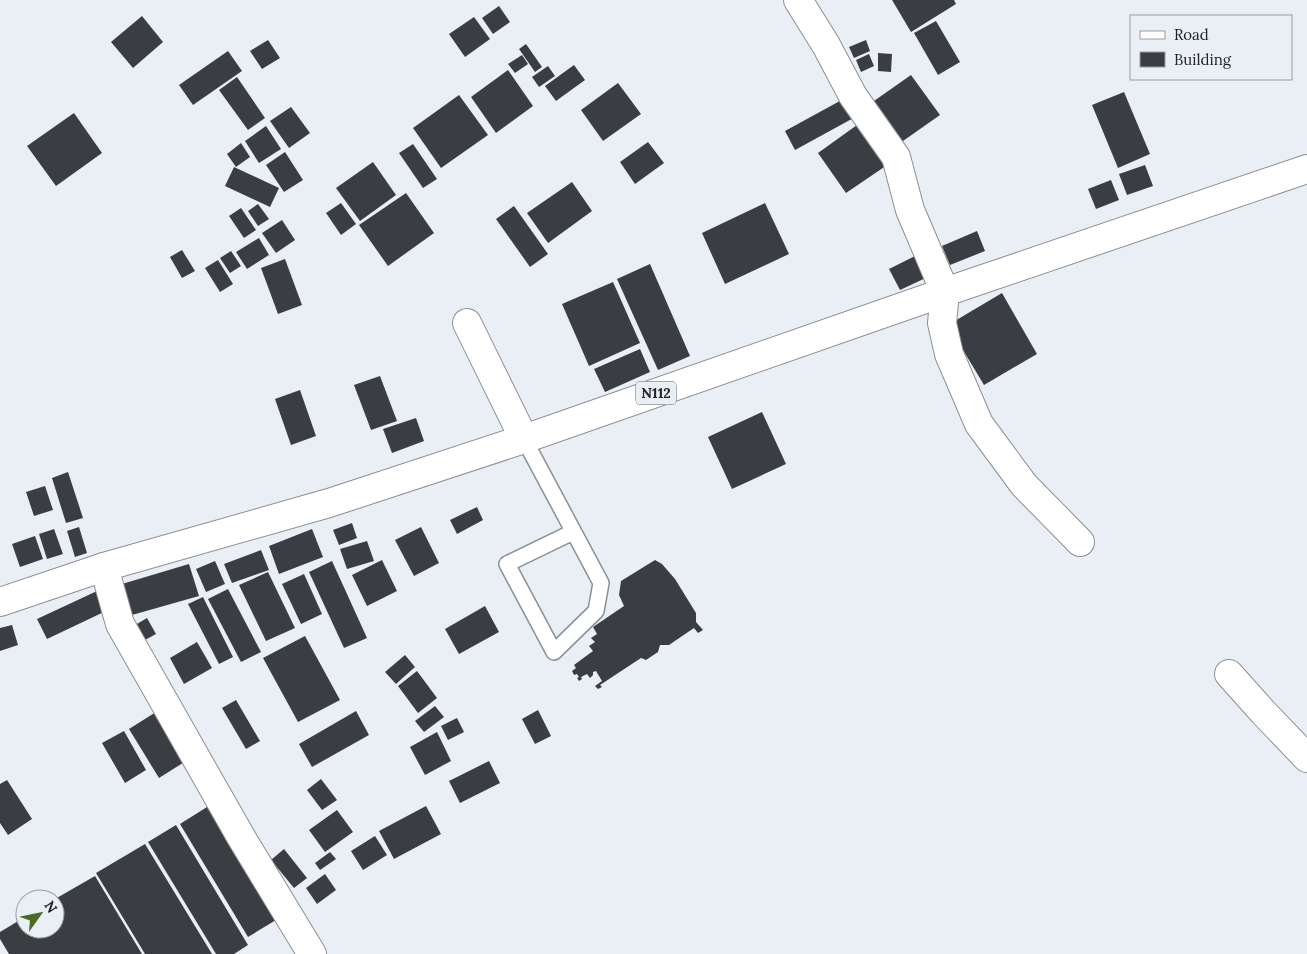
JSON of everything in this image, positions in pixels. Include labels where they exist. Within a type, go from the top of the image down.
[{"type":"main road","points":[[798,0],[826,45],[853,96],[896,157],[910,210],[944,292],[942,323],[949,354],[980,424],[1024,485],[1080,542]]},
{"type":"main road","name":"N112","points":[[0,602],[104,567],[329,503],[524,439],[944,292],[1307,169]]},
{"type":"main road","points":[[467,323],[524,439]]},
{"type":"main road","points":[[104,567],[120,624],[241,837],[312,954]]},
{"type":"main road","points":[[1229,674],[1307,758]]},
{"type":"lane","points":[[524,439],[601,583],[596,610],[554,652],[507,564],[573,532]]},
{"type":"building","points":[[892,0],[954,0],[956,4],[911,32]]},
{"type":"building","points":[[499,6],[510,22],[493,34],[482,18]]},
{"type":"building","points":[[142,16],[163,42],[133,68],[111,42]]},
{"type":"building","points":[[474,17],[490,39],[465,57],[449,34]]},
{"type":"building","points":[[936,21],[960,62],[938,75],[914,33]]},
{"type":"building","points":[[268,40],[280,58],[262,69],[250,51]]},
{"type":"building","points":[[866,40],[870,51],[854,58],[849,47]]},
{"type":"building","points":[[526,44],[542,67],[535,72],[519,49]]},
{"type":"building","points":[[228,51],[242,71],[193,105],[179,85]]},
{"type":"building","points":[[878,53],[892,54],[891,72],[878,71]]},
{"type":"building","points":[[869,54],[874,66],[861,72],[856,60]]},
{"type":"building","points":[[522,55],[528,64],[515,73],[508,64]]},
{"type":"building","points":[[574,65],[585,80],[556,101],[545,86]]},
{"type":"building","points":[[548,66],[555,76],[539,87],[532,77]]},
{"type":"building","points":[[508,70],[533,106],[496,133],[471,97]]},
{"type":"building","points":[[911,75],[940,115],[893,148],[864,108]]},
{"type":"building","points":[[237,77],[265,118],[248,130],[219,90]]},
{"type":"building","points":[[618,83],[641,114],[603,141],[581,110]]},
{"type":"building","points":[[1124,92],[1150,154],[1118,168],[1092,105]]},
{"type":"building","points":[[459,95],[488,135],[441,168],[413,128]]},
{"type":"building","points":[[849,96],[859,115],[795,150],[785,131]]},
{"type":"building","points":[[291,107],[310,133],[289,148],[270,121]]},
{"type":"building","points":[[74,113],[102,153],[56,186],[27,146]]},
{"type":"building","points":[[864,120],[893,161],[846,193],[818,153]]},
{"type":"building","points":[[266,126],[281,149],[259,163],[245,141]]},
{"type":"building","points":[[648,142],[664,163],[635,184],[620,162]]},
{"type":"building","points":[[241,143],[250,157],[236,167],[227,154]]},
{"type":"building","points":[[413,144],[437,179],[423,188],[399,153]]},
{"type":"building","points":[[285,152],[303,180],[284,192],[266,165]]},
{"type":"building","points":[[373,162],[396,195],[360,221],[336,188]]},
{"type":"building","points":[[1145,165],[1153,186],[1127,195],[1119,174]]},
{"type":"building","points":[[234,167],[279,188],[270,207],[225,186]]},
{"type":"building","points":[[1111,180],[1119,200],[1096,209],[1088,189]]},
{"type":"building","points":[[572,182],[592,211],[548,243],[527,213]]},
{"type":"building","points":[[406,193],[434,233],[388,266],[359,225]]},
{"type":"building","points":[[341,203],[356,224],[341,235],[326,213]]},
{"type":"building","points":[[765,203],[789,254],[725,284],[702,233]]},
{"type":"building","points":[[258,204],[269,219],[258,226],[248,211]]},
{"type":"building","points":[[514,206],[548,254],[530,267],[496,219]]},
{"type":"building","points":[[241,208],[256,230],[244,238],[229,216]]},
{"type":"building","points":[[282,220],[295,240],[276,253],[262,233]]},
{"type":"building","points":[[977,231],[985,251],[950,265],[942,246]]},
{"type":"building","points":[[259,238],[269,255],[247,269],[236,252]]},
{"type":"building","points":[[182,250],[195,271],[182,278],[170,257]]},
{"type":"building","points":[[231,251],[241,266],[230,273],[220,258]]},
{"type":"building","points":[[921,253],[932,275],[900,290],[889,269]]},
{"type":"building","points":[[285,259],[302,305],[278,314],[261,268]]},
{"type":"building","points":[[218,260],[233,284],[220,292],[205,268]]},
{"type":"building","points":[[650,264],[690,356],[658,370],[617,279]]},
{"type":"building","points":[[613,282],[640,343],[589,366],[562,304]]},
{"type":"building","points":[[1002,293],[1037,354],[984,385],[948,325]]},
{"type":"building","points":[[640,349],[650,372],[605,392],[594,369]]},
{"type":"building","points":[[380,376],[397,421],[371,430],[354,385]]},
{"type":"building","points":[[300,390],[316,436],[291,445],[275,399]]},
{"type":"building","points":[[762,412],[786,464],[732,489],[708,437]]},
{"type":"building","points":[[416,418],[424,441],[392,453],[383,429]]},
{"type":"building","points":[[68,472],[83,518],[66,523],[52,478]]},
{"type":"building","points":[[45,486],[53,510],[34,516],[26,492]]},
{"type":"building","points":[[477,507],[483,520],[457,534],[450,520]]},
{"type":"building","points":[[352,523],[357,538],[339,545],[333,530]]},
{"type":"building","points":[[79,527],[87,553],[75,557],[67,531]]},
{"type":"building","points":[[421,527],[439,563],[414,576],[395,540]]},
{"type":"building","points":[[54,529],[63,554],[47,559],[39,534]]},
{"type":"building","points":[[312,529],[323,557],[279,574],[269,546]]},
{"type":"building","points":[[35,536],[43,559],[20,567],[12,544]]},
{"type":"building","points":[[367,541],[374,561],[347,569],[340,549]]},
{"type":"building","points":[[261,550],[269,570],[232,583],[224,564]]},
{"type":"building","points":[[382,560],[397,591],[367,606],[352,575]]},
{"type":"building","points":[[655,560],[662,564],[675,579],[696,613],[696,622],[703,630],[698,633],[694,628],[669,645],[660,645],[658,652],[646,660],[641,658],[600,685],[602,687],[598,689],[595,686],[602,681],[596,671],[593,672],[590,678],[587,674],[581,677],[582,679],[579,681],[577,674],[574,675],[572,671],[576,668],[574,665],[593,651],[589,646],[595,642],[591,638],[597,634],[593,627],[624,606],[619,595],[621,581]]},
{"type":"building","points":[[215,561],[225,584],[206,592],[196,569]]},
{"type":"building","points":[[332,561],[367,638],[344,648],[309,572]]},
{"type":"building","points":[[189,564],[199,596],[132,615],[122,584]]},
{"type":"building","points":[[268,572],[295,628],[266,641],[239,585]]},
{"type":"building","points":[[304,574],[322,614],[301,624],[282,584]]},
{"type":"building","points":[[228,589],[261,652],[241,662],[208,599]]},
{"type":"building","points":[[97,591],[106,611],[47,639],[37,619]]},
{"type":"building","points":[[203,597],[233,657],[219,664],[188,604]]},
{"type":"building","points":[[485,606],[499,632],[459,654],[445,629]]},
{"type":"building","points":[[147,618],[156,634],[145,640],[137,624]]},
{"type":"building","points":[[12,625],[18,645],[0,651],[0,628]]},
{"type":"building","points":[[305,636],[340,700],[298,722],[263,658]]},
{"type":"building","points":[[197,642],[212,668],[184,684],[170,658]]},
{"type":"building","points":[[405,655],[415,667],[396,684],[385,672]]},
{"type":"building","points":[[417,671],[437,698],[418,713],[398,686]]},
{"type":"building","points":[[236,700],[260,741],[246,749],[222,708]]},
{"type":"building","points":[[435,706],[444,717],[424,732],[415,721]]},
{"type":"building","points":[[538,710],[551,736],[535,744],[522,719]]},
{"type":"building","points":[[356,711],[369,735],[312,767],[299,744]]},
{"type":"building","points":[[156,712],[186,761],[159,778],[129,729]]},
{"type":"building","points":[[457,718],[464,732],[448,740],[441,726]]},
{"type":"building","points":[[124,731],[146,770],[125,783],[102,743]]},
{"type":"building","points":[[437,732],[451,761],[425,775],[410,747]]},
{"type":"building","points":[[489,761],[500,783],[460,803],[449,781]]},
{"type":"building","points":[[321,779],[337,800],[322,810],[307,790]]},
{"type":"building","points":[[7,780],[32,819],[8,835],[0,823],[0,784]]},
{"type":"building","points":[[426,806],[441,834],[394,859],[379,831]]},
{"type":"building","points":[[207,807],[276,920],[248,937],[180,824]]},
{"type":"building","points":[[337,810],[353,832],[325,852],[309,830]]},
{"type":"building","points":[[176,825],[248,945],[234,954],[216,954],[148,842]]},
{"type":"building","points":[[375,836],[387,855],[363,870],[351,851]]},
{"type":"building","points":[[145,844],[212,954],[145,954],[96,873]]},
{"type":"building","points":[[284,849],[307,878],[294,888],[271,860]]},
{"type":"building","points":[[330,852],[336,859],[320,870],[315,863]]},
{"type":"building","points":[[325,874],[336,890],[317,904],[306,888]]},
{"type":"building","points":[[95,876],[142,954],[9,954],[0,939],[0,932],[15,923],[15,939],[65,939],[65,893]]}]
